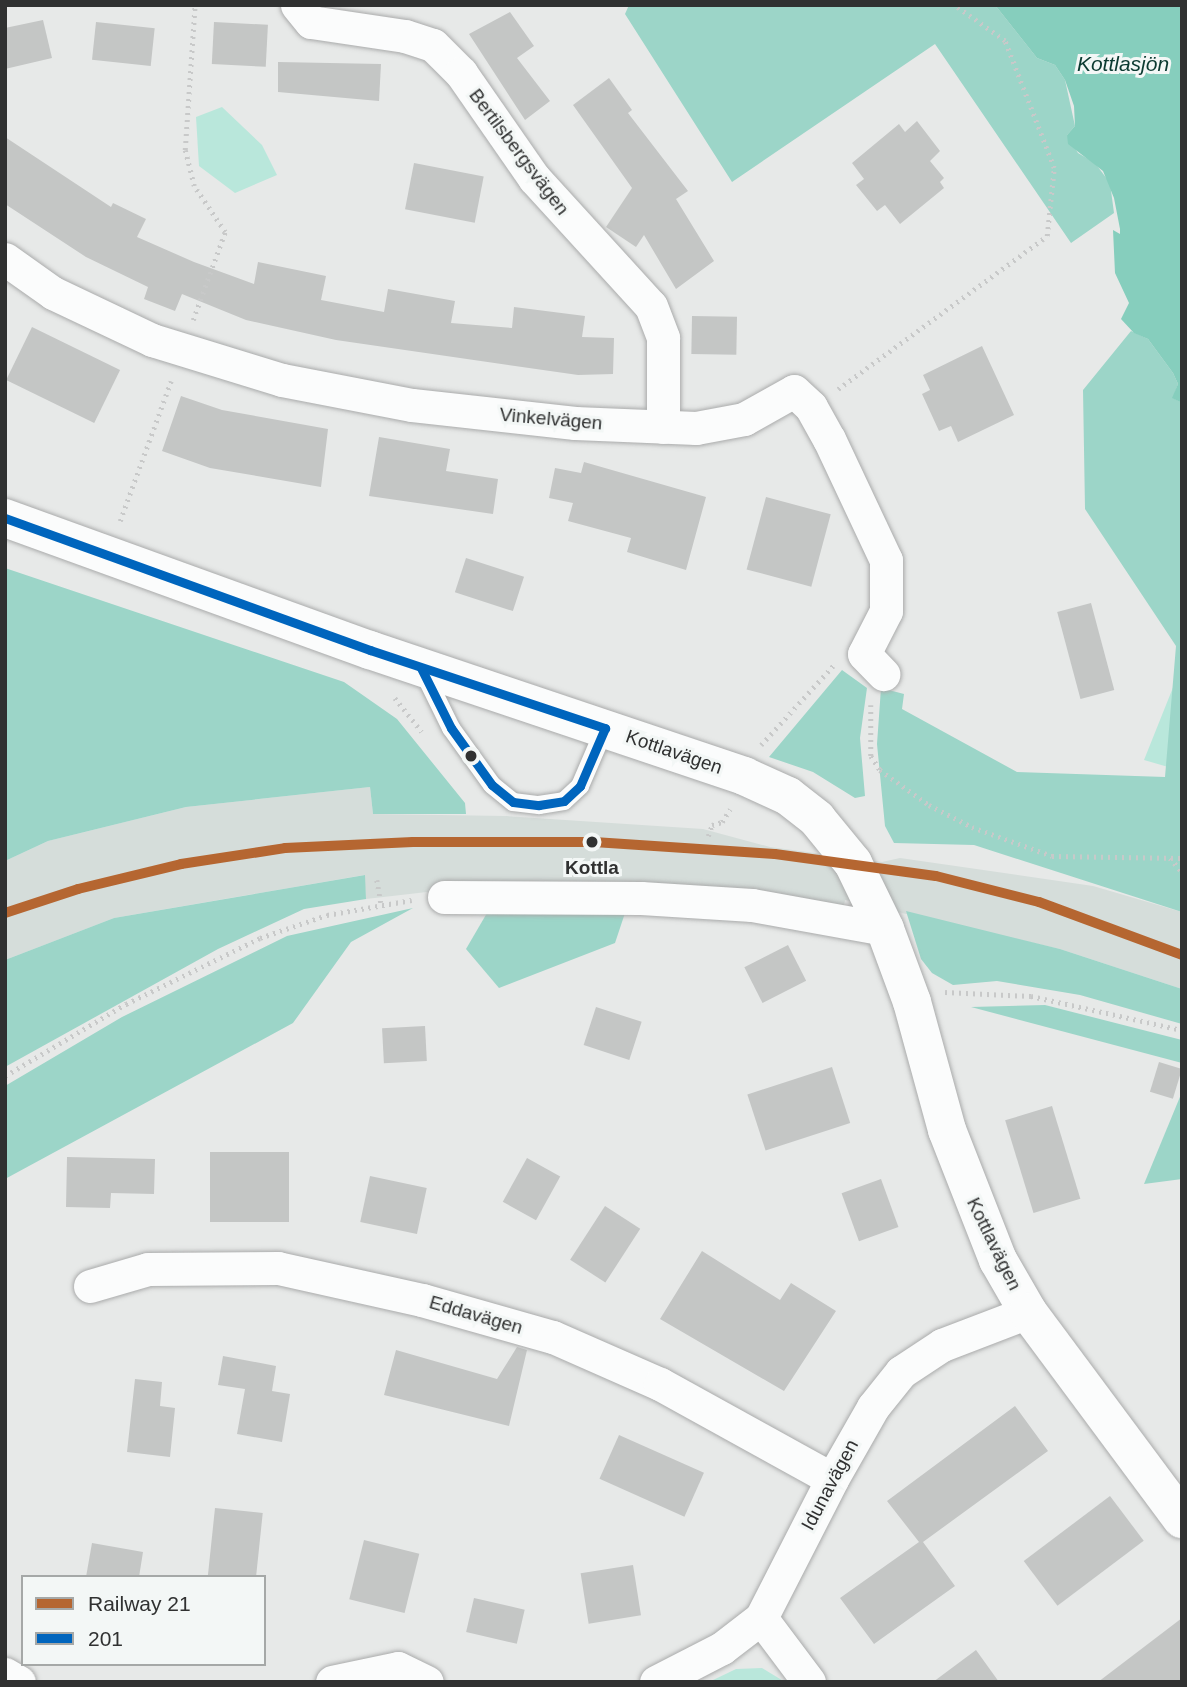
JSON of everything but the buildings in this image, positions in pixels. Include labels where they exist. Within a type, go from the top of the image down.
[{"type":"street","name":"Bertilsbergsvägen","points":[[297,5],[311,22],[405,36],[433,45],[461,73],[534,178],[651,306],[663,338],[663,427]]},
{"type":"street","name":"Vinkelvägen","points":[[5,259],[53,293],[152,340],[282,380],[412,405],[575,424],[696,428],[731,422],[794,391],[811,407]]},
{"type":"street","points":[[811,407],[886,560],[886,611],[874,662]]},
{"type":"street","name":"Kottlavägen","points":[[5,519],[108,553],[421,668],[605,727],[744,776],[788,796],[817,819],[853,863],[885,929],[912,1002],[968,1191],[998,1260],[1028,1312],[1182,1520]]},
{"type":"street","points":[[444,897],[641,898],[752,905],[885,929]]},
{"type":"street","name":"Eddavägen","points":[[90,1286],[148,1269],[278,1268],[422,1300],[553,1337],[648,1379],[832,1479]]},
{"type":"street","name":"Idunavägen","points":[[675,1677],[722,1648],[761,1618],[832,1479],[873,1407],[901,1372],[942,1345],[1028,1312]]},
{"type":"street","points":[[761,1618],[809,1682]]},
{"type":"street","points":[[332,1682],[398,1668],[427,1682]]},
{"type":"street","points":[[5,1674],[19,1682]]},
{"type":"lane","points":[[421,668],[451,728],[492,785],[513,802],[539,805],[564,801],[580,786],[605,727]]},
{"type":"path","points":[[108,553],[225,232],[194,186],[185,150],[195,5]]},
{"type":"path","points":[[811,407],[1047,236],[1054,167],[1005,41],[954,5]]},
{"type":"path","points":[[708,836],[712,825],[722,822],[732,806],[751,757],[843,655],[874,662],[870,756],[880,770],[929,805],[1052,856],[1182,858]]},
{"type":"path","points":[[1170,858],[1182,872]]},
{"type":"path","points":[[377,880],[380,902]]},
{"type":"path","points":[[5,1076],[125,1004],[260,938],[380,902],[444,897]]},
{"type":"path","points":[[912,1002],[943,992],[1031,996],[1182,1030]]},
{"type":"shaded area","points":[[629,5],[995,5],[1037,58],[1055,65],[1065,80],[1075,126],[1067,135],[1078,153],[1095,163],[1110,183],[1114,213],[1071,243],[935,44],[732,182],[625,14]]},
{"type":"shaded area","points":[[222,107],[262,145],[277,175],[235,193],[199,166],[196,117]]},
{"type":"shaded area","points":[[1131,331],[1148,339],[1173,373],[1178,384],[1173,398],[1182,403],[1182,912],[974,845],[894,843],[885,826],[877,744],[881,688],[904,694],[902,709],[1017,772],[1165,777],[1176,646],[1085,509],[1083,390]]},
{"type":"shaded area","points":[[5,568],[344,682],[397,719],[465,803],[466,814],[373,814],[370,787],[186,807],[48,841],[5,861]]},
{"type":"shaded area","points":[[1182,665],[1182,771],[1144,760]]},
{"type":"shaded area","points":[[842,670],[867,688],[860,738],[865,796],[855,798],[813,772],[769,757]]},
{"type":"shaded area","points":[[370,787],[373,814],[506,816],[703,829],[770,847],[882,862],[900,858],[1093,886],[1182,912],[1182,989],[1060,949],[845,900],[843,910],[453,889],[366,899],[364,875],[114,918],[5,960],[5,861],[48,841],[186,807]]},
{"type":"shaded area","points":[[365,875],[366,899],[304,909],[218,949],[5,1067],[5,960],[114,918]]},
{"type":"shaded area","points":[[627,907],[615,943],[499,988],[466,949],[487,913]]},
{"type":"shaded area","points":[[413,908],[351,942],[293,1023],[5,1179],[5,1086],[122,1017],[287,936]]},
{"type":"shaded area","points":[[906,911],[1060,949],[1182,989],[1182,1024],[1080,995],[997,981],[953,985],[932,973],[921,959]]},
{"type":"shaded area","points":[[1045,1005],[1182,1040],[1182,1063],[971,1007]]},
{"type":"shaded area","points":[[1182,1092],[1182,1179],[1144,1184]]},
{"type":"shaded area","points":[[762,1668],[785,1682],[711,1681],[736,1669]]},
{"type":"water","name":"Kottlasjön","points":[[995,5],[1182,5],[1182,403],[1172,398],[1178,384],[1173,373],[1148,339],[1134,333],[1121,319],[1129,303],[1115,273],[1113,230],[1120,234],[1120,229],[1114,198],[1103,171],[1068,144],[1067,135],[1075,126],[1074,106],[1065,80],[1055,65],[1037,58]]},
{"type":"rail line","name":"21","points":[[5,913],[78,889],[181,864],[285,848],[413,842],[594,842],[775,854],[936,876],[1039,902],[1182,955]]},
{"type":"transit line","name":"201","points":[[5,518],[370,650],[605,728]]},
{"type":"transit line","name":"201","points":[[421,668],[451,728],[492,785],[513,802],[539,805],[564,801],[580,786],[605,728]]},
{"type":"place","name":"Kottla","points":[[592,842]]}]
